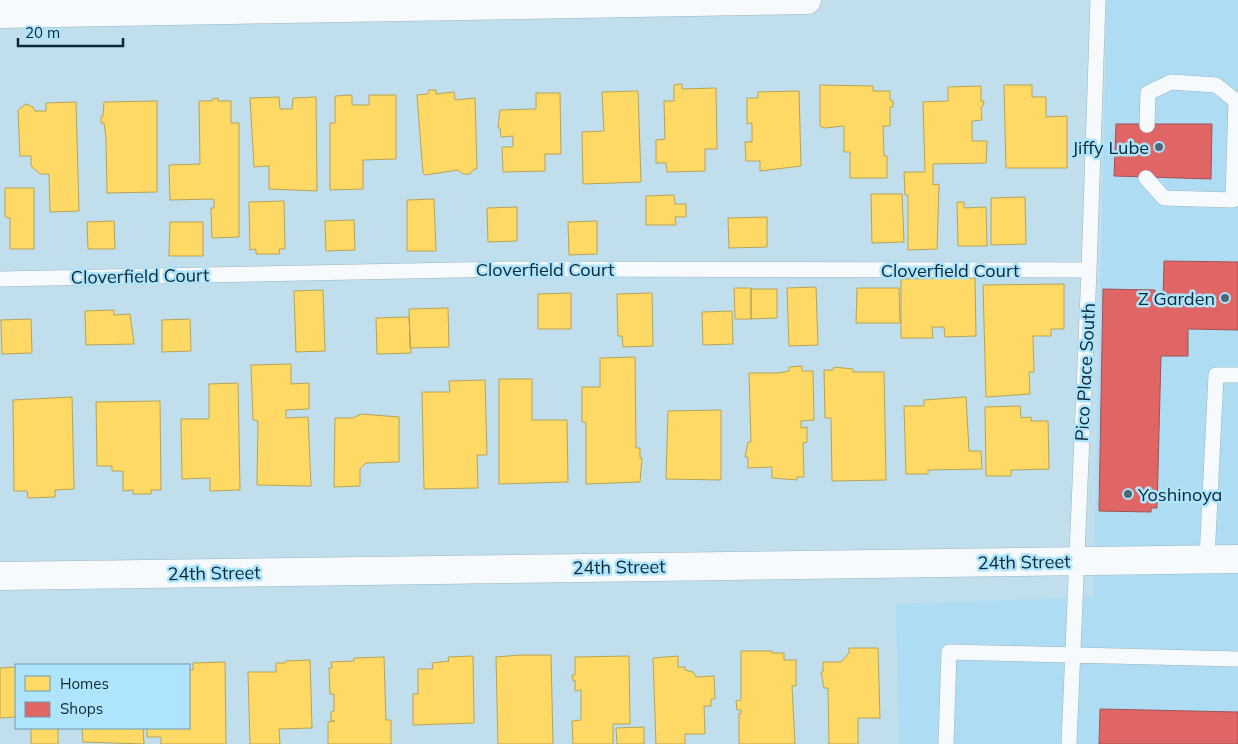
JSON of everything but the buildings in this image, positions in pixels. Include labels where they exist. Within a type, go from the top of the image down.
[{"type":"street","points":[[0,14],[806,0]]},
{"type":"street","name":"24th Street","points":[[0,576],[1238,559]]},
{"type":"lane","name":"Pico Place South","points":[[1069,744],[1089,270],[1098,0]]},
{"type":"lane","points":[[1146,178],[1164,198],[1235,200],[1236,101],[1216,85],[1171,82],[1148,93],[1147,125]]},
{"type":"lane","name":"Cloverfield Court","points":[[0,279],[509,269],[1089,270]]},
{"type":"lane","points":[[1207,559],[1216,375],[1238,375]]},
{"type":"lane","points":[[946,744],[949,652],[1238,659]]},
{"type":"shaded area","points":[[1107,0],[1238,0],[1238,744],[899,744],[896,604],[1093,597]]},
{"type":"place","name":"Jiffy Lube","points":[[1159,147]]},
{"type":"place","name":"Z Garden","points":[[1225,298]]},
{"type":"place","name":"Yoshinoya","points":[[1128,494]]}]
